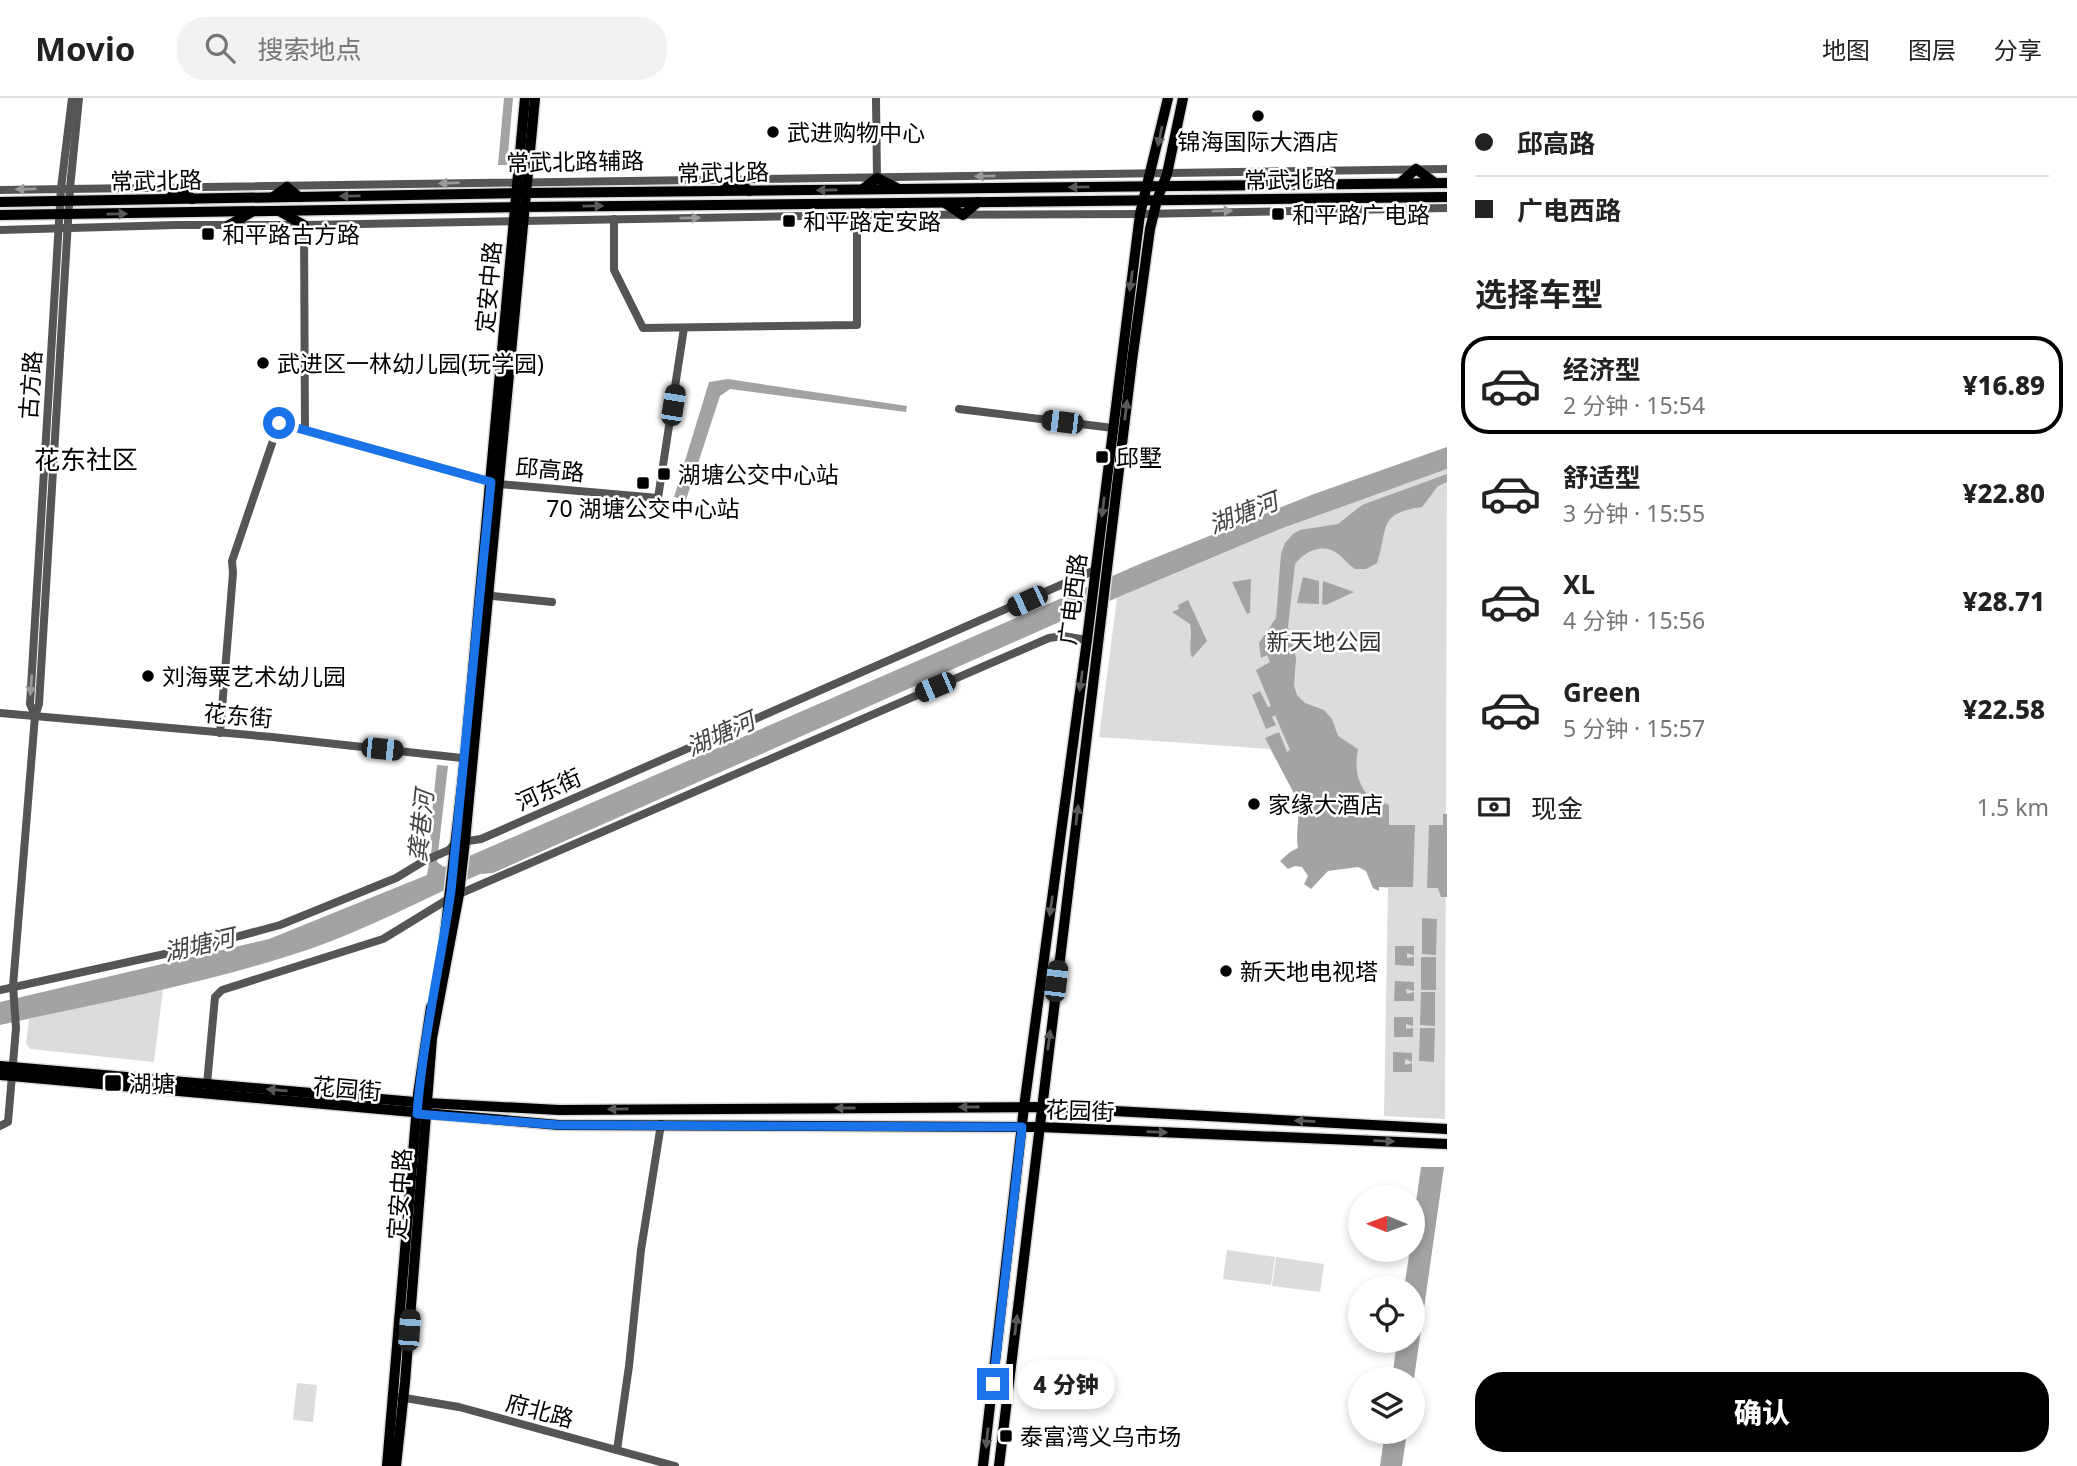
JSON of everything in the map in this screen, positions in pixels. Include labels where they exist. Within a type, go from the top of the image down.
[{"type":"main road","name":"定安中路","points":[[396,1466],[422,1102],[455,892],[469,759],[519,220],[525,98]]},
{"type":"main road","name":"定安中路","points":[[522,181],[535,98]]},
{"type":"main road","name":"广电西路","points":[[1022,1127],[1140,214],[1152,174],[1168,98]]},
{"type":"main road","points":[[1167,174],[1183,98]]},
{"type":"main road","points":[[1399,184],[1416,169],[1435,183]]},
{"type":"main road","name":"广电西路","points":[[1040,1127],[1040,1107],[1132,361],[1154,213],[1167,174]]},
{"type":"main road","points":[[862,190],[877,178],[898,189]]},
{"type":"main road","points":[[721,191],[736,179],[749,191]]},
{"type":"main road","name":"常武北路","points":[[0,202],[521,193],[1447,183]]},
{"type":"main road","points":[[273,197],[287,187],[299,197]]},
{"type":"main road","points":[[168,199],[182,188],[192,199]]},
{"type":"main road","name":"常武北路","points":[[0,215],[1447,197]]},
{"type":"main road","points":[[945,202],[963,215],[979,202]]},
{"type":"main road","points":[[229,225],[252,211]]},
{"type":"main road","points":[[279,211],[304,225]]},
{"type":"main road","name":"花园街","points":[[0,1066],[12,1071],[421,1114],[559,1125],[1040,1127],[1447,1144]]},
{"type":"main road","name":"花园街","points":[[0,1075],[12,1071],[559,1110],[1040,1107],[1447,1129]]},
{"type":"main road","points":[[984,1466],[1022,1127]]},
{"type":"main road","points":[[999,1466],[1040,1127]]},
{"type":"main road","name":"定安中路","points":[[387,1466],[399,1397]]},
{"type":"street","name":"古方路","points":[[4,1124],[16,1028],[14,991],[36,716],[30,704],[72,98]]},
{"type":"street","name":"古方路","points":[[65,188],[79,98]]},
{"type":"street","points":[[876,98],[877,178]]},
{"type":"street","points":[[1167,174],[1447,169]]},
{"type":"street","name":"常武北路辅路","points":[[0,190],[1167,174]]},
{"type":"street","points":[[0,230],[519,220],[1447,208]]},
{"type":"street","points":[[614,219],[614,270],[643,328],[684,328],[857,325],[857,215]]},
{"type":"street","points":[[304,225],[305,430]]},
{"type":"street","name":"邱高路","points":[[220,733],[232,561],[279,423],[495,483],[658,498],[684,328]]},
{"type":"street","points":[[960,409],[1113,428]]},
{"type":"street","name":"河东街","points":[[0,990],[14,991],[280,925],[396,878],[424,861],[458,849],[1095,575]]},
{"type":"street","points":[[484,595],[552,602]]},
{"type":"street","points":[[206,1084],[215,997],[222,990],[383,939],[455,892],[1049,638],[1063,636],[1087,640]]},
{"type":"street","name":"花东街","points":[[0,713],[469,759]]},
{"type":"street","points":[[617,1450],[641,1250],[661,1124]]},
{"type":"street","name":"府北路","points":[[399,1397],[459,1407],[675,1466]]},
{"type":"green space","name":"新天地公园","points":[[1447,469],[1445,1119],[1384,1116],[1388,888],[1379,887],[1379,891],[1373,888],[1366,871],[1299,815],[1297,799],[1270,749],[1099,737],[1117,598],[1283,528]]},
{"type":"green space","points":[[163,989],[154,1062],[31,1049],[26,1044],[29,1019]]},
{"type":"green space","points":[[1227,1250],[1275,1257],[1271,1285],[1223,1279]]},
{"type":"green space","points":[[1276,1257],[1324,1264],[1320,1292],[1272,1286]]},
{"type":"green space","points":[[297,1383],[317,1385],[313,1422],[293,1420]]},
{"type":"shaded area","points":[[504,98],[513,98],[507,165],[498,165]]},
{"type":"shaded area","points":[[728,379],[907,406],[906,412],[730,389],[720,396],[686,500],[674,497],[709,382]]},
{"type":"shaded area","points":[[1447,447],[1447,469],[1283,528],[1057,623],[493,873],[480,874],[332,941],[195,982],[0,1025],[0,1002],[269,939],[427,875],[432,847],[430,833],[437,765],[448,766],[437,862],[444,867],[1142,563],[1314,494]]},
{"type":"shaded area","points":[[1447,474],[1447,482],[1438,486],[1422,507],[1407,510],[1391,519],[1384,532],[1377,563],[1366,569],[1355,569],[1337,553],[1320,549],[1304,555],[1295,564],[1288,627],[1296,658],[1294,686],[1297,695],[1305,703],[1324,710],[1332,719],[1338,736],[1358,749],[1357,772],[1366,793],[1363,797],[1371,804],[1375,800],[1389,805],[1389,825],[1415,825],[1413,887],[1379,887],[1379,891],[1373,888],[1366,871],[1358,867],[1328,871],[1311,889],[1304,884],[1308,876],[1302,867],[1288,869],[1280,861],[1298,848],[1298,805],[1265,738],[1279,732],[1287,752],[1290,750],[1275,715],[1272,717],[1276,725],[1266,729],[1252,695],[1260,691],[1268,707],[1271,706],[1256,670],[1270,662],[1267,655],[1261,658],[1259,643],[1276,618],[1281,554],[1285,543],[1300,530],[1338,524],[1362,505]]},
{"type":"shaded area","points":[[1303,577],[1319,581],[1319,604],[1297,603]]},
{"type":"shaded area","points":[[1251,579],[1250,613],[1247,614],[1232,582]]},
{"type":"shaded area","points":[[1323,581],[1354,592],[1326,605],[1322,604]]},
{"type":"shaded area","points":[[1188,600],[1207,641],[1192,658],[1190,624],[1172,612]]},
{"type":"shaded area","points":[[1443,814],[1447,814],[1447,897],[1441,897],[1438,888],[1427,888],[1429,825],[1443,825]]},
{"type":"shaded area","points":[[1422,918],[1437,919],[1436,955],[1422,954]]},
{"type":"shaded area","points":[[1395,946],[1414,946],[1414,955],[1407,953],[1407,958],[1414,957],[1414,966],[1395,965]]},
{"type":"shaded area","points":[[1421,957],[1436,957],[1436,990],[1421,990]]},
{"type":"shaded area","points":[[1395,981],[1414,982],[1414,991],[1406,989],[1407,994],[1414,992],[1414,1001],[1394,1001]]},
{"type":"shaded area","points":[[1421,992],[1435,992],[1435,1026],[1420,1025]]},
{"type":"shaded area","points":[[1394,1017],[1413,1017],[1413,1026],[1406,1024],[1406,1029],[1413,1028],[1413,1037],[1394,1037]]},
{"type":"shaded area","points":[[1420,1028],[1435,1028],[1434,1062],[1419,1061]]},
{"type":"shaded area","points":[[1393,1052],[1412,1053],[1412,1062],[1405,1059],[1405,1065],[1412,1063],[1412,1072],[1393,1072]]},
{"type":"shaded area","points":[[1421,1167],[1444,1167],[1425,1301],[1425,1276],[1406,1276],[1408,1262],[1425,1262],[1425,1185],[1418,1185]]},
{"type":"shaded area","points":[[1395,1353],[1418,1353],[1416,1367],[1394,1367]]},
{"type":"shaded area","points":[[1383,1444],[1405,1444],[1402,1466],[1380,1466]]},
{"type":"place","name":"锦海国际大酒店","points":[[1258,116]]},
{"type":"place","name":"武进购物中心","points":[[773,132]]},
{"type":"place","name":"和平路广电路","points":[[1278,214]]},
{"type":"place","name":"和平路定安路","points":[[789,221]]},
{"type":"place","name":"和平路古方路","points":[[208,234]]},
{"type":"place","name":"武进区一林幼儿园(玩学园)","points":[[263,363]]},
{"type":"place","name":"邱墅","points":[[1102,457]]},
{"type":"place","name":"湖塘公交中心站","points":[[664,474]]},
{"type":"place","name":"70 湖塘公交中心站","points":[[643,483]]},
{"type":"place","name":"刘海粟艺术幼儿园","points":[[148,676]]},
{"type":"place","name":"家缘大酒店","points":[[1254,804]]},
{"type":"place","name":"新天地电视塔","points":[[1226,971]]},
{"type":"place","name":"湖塘","points":[[113,1083]]},
{"type":"place","name":"泰富湾义乌市场","points":[[1006,1436]]},
{"type":"district","name":"花东社区","points":[[86,459]]},
{"type":"route","points":[[279,423],[491,482],[451,891],[428,1021],[417,1114],[559,1125],[1022,1127],[993,1384]]},
{"type":"water label","name":"湖塘河","points":[[1243,512]]},
{"type":"water label","name":"湖塘河","points":[[720,733]]},
{"type":"water label","name":"龚巷河","points":[[420,826]]},
{"type":"water label","name":"湖塘河","points":[[199,944]]}]
